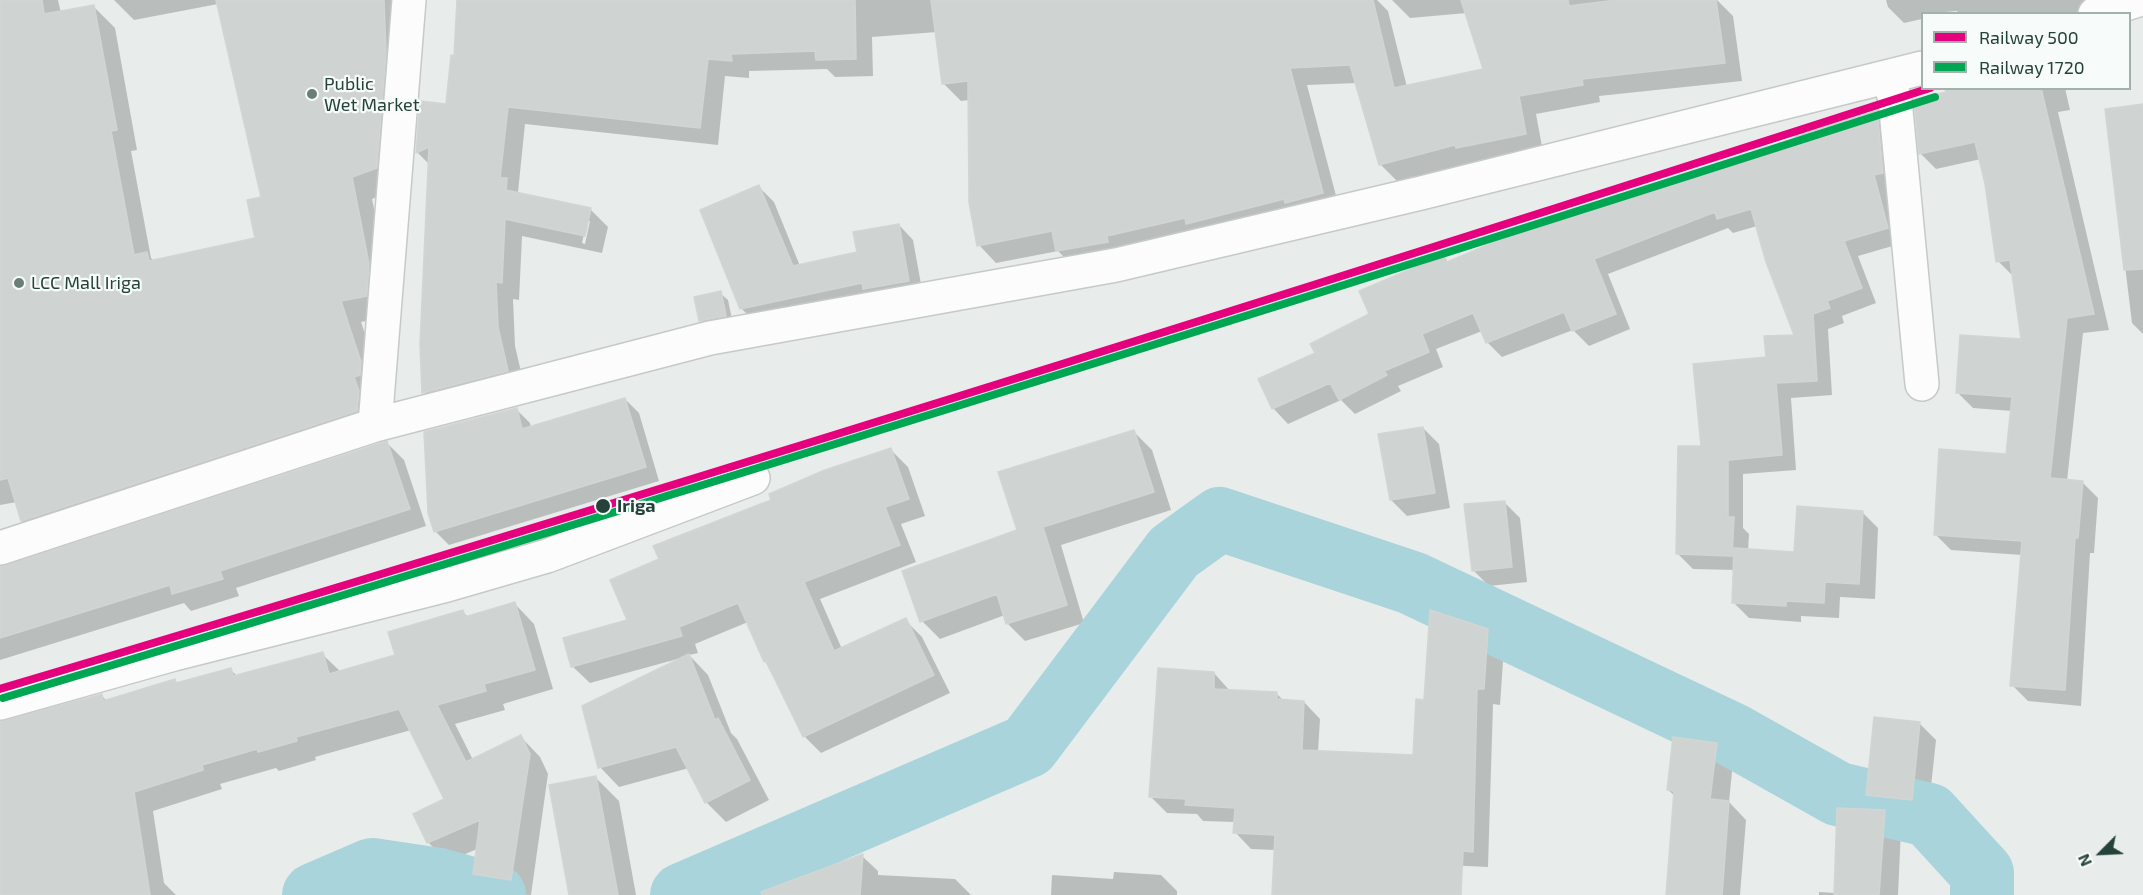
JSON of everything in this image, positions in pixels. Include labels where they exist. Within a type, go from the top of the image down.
[{"type":"street","points":[[375,425],[409,0]]},
{"type":"street","points":[[2101,12],[2138,0]]},
{"type":"street","points":[[0,548],[375,425],[710,338],[1116,265],[1921,69]]},
{"type":"street","points":[[1889,78],[1895,100],[1922,384]]},
{"type":"street","points":[[0,703],[174,654],[447,585],[547,556],[753,478]]},
{"type":"building","points":[[0,0],[42,0],[44,14],[94,5],[117,130],[111,131],[134,255],[147,252],[149,261],[255,238],[247,200],[261,197],[216,0],[384,0],[386,54],[377,168],[352,177],[369,264],[367,296],[341,301],[361,362],[360,375],[354,377],[359,391],[357,411],[21,521],[8,478],[0,480]]},
{"type":"building","points":[[457,0],[855,0],[856,59],[816,60],[815,51],[731,54],[732,61],[708,59],[700,128],[508,107],[500,178],[507,178],[506,190],[591,208],[585,236],[505,219],[502,283],[496,282],[498,327],[508,371],[422,393],[420,344],[429,147],[416,153],[420,101],[446,104],[451,55],[454,56]]},
{"type":"building","points":[[931,0],[1373,0],[1394,88],[1483,69],[1461,0],[1568,0],[1569,6],[1617,0],[1716,0],[1725,63],[1582,79],[1583,85],[1519,96],[1526,134],[1456,148],[1455,145],[1379,165],[1350,65],[1290,68],[1323,193],[1285,203],[1284,199],[1186,224],[1185,218],[1107,236],[1108,242],[1056,251],[1052,231],[977,246],[969,202],[968,81],[942,84]]},
{"type":"building","points":[[1946,90],[2041,90],[2094,314],[2067,318],[2050,478],[2083,481],[2078,538],[2075,538],[2065,690],[2010,686],[2022,541],[1934,535],[1939,449],[2006,454],[2012,397],[1956,393],[1960,335],[2021,339],[2010,260],[1996,262],[1985,184],[1975,142],[1919,154],[1914,100],[1946,92]]},
{"type":"building","points":[[2143,104],[2143,269],[2124,270],[2105,109]]},
{"type":"building","points":[[1877,109],[1883,173],[1874,175],[1888,228],[1844,241],[1862,288],[1827,301],[1830,308],[1813,314],[1817,381],[1776,383],[1782,455],[1728,460],[1728,517],[1734,517],[1732,556],[1676,554],[1678,446],[1701,446],[1693,364],[1766,357],[1764,336],[1794,335],[1766,262],[1751,209],[1717,219],[1715,212],[1594,259],[1616,314],[1572,331],[1564,312],[1486,343],[1473,313],[1422,334],[1429,352],[1384,371],[1387,375],[1339,400],[1330,383],[1272,409],[1258,379],[1315,353],[1310,344],[1369,314],[1359,291],[1444,255],[1447,262],[1575,208],[1577,215],[1677,177],[1796,141],[1794,134]]},
{"type":"building","points":[[759,185],[793,266],[857,252],[853,232],[899,224],[909,281],[863,289],[862,283],[740,309],[700,210]]},
{"type":"building","points":[[721,291],[726,316],[699,321],[694,297]]},
{"type":"building","points":[[625,398],[646,467],[434,532],[428,513],[424,432],[517,408],[522,429]]},
{"type":"building","points":[[1423,427],[1435,493],[1390,500],[1378,434]]},
{"type":"building","points":[[1134,430],[1154,492],[1043,527],[1067,605],[1006,624],[997,594],[920,622],[902,571],[1017,530],[998,472]]},
{"type":"building","points":[[387,441],[410,509],[220,571],[223,579],[172,594],[170,585],[0,638],[0,566]]},
{"type":"building","points":[[891,448],[909,499],[885,507],[900,545],[804,582],[834,651],[906,618],[934,675],[803,737],[766,661],[764,662],[738,603],[679,627],[682,636],[571,667],[563,638],[627,620],[610,580],[659,559],[653,546],[771,500],[769,494],[825,470]]},
{"type":"building","points":[[1505,501],[1512,567],[1472,571],[1464,504]]},
{"type":"building","points":[[1797,506],[1863,511],[1859,584],[1825,582],[1824,603],[1786,601],[1786,606],[1732,603],[1734,548],[1794,552]]},
{"type":"building","points":[[515,602],[535,670],[484,684],[486,691],[437,705],[466,762],[521,735],[530,754],[511,880],[473,874],[480,820],[427,843],[413,814],[444,799],[399,709],[296,737],[297,741],[258,752],[257,749],[202,765],[203,770],[134,792],[150,895],[0,895],[0,721],[102,694],[103,701],[175,679],[176,683],[231,668],[233,676],[323,652],[329,674],[395,655],[388,632],[463,610],[465,617]]},
{"type":"building","points":[[1430,610],[1488,629],[1484,689],[1477,689],[1473,852],[1463,851],[1461,895],[1272,895],[1275,835],[1233,833],[1235,808],[1185,805],[1186,799],[1149,797],[1158,668],[1214,672],[1214,689],[1277,692],[1277,699],[1304,701],[1302,750],[1413,755],[1416,699],[1424,700]]},
{"type":"building","points":[[689,654],[715,720],[718,718],[750,780],[705,803],[676,747],[598,768],[582,706]]},
{"type":"building","points":[[1874,717],[1920,722],[1912,800],[1866,795]]},
{"type":"building","points":[[1673,737],[1717,743],[1710,799],[1729,801],[1722,895],[1666,895],[1674,791],[1667,790]]},
{"type":"building","points":[[596,776],[618,895],[569,895],[549,785]]},
{"type":"building","points":[[1837,808],[1885,810],[1879,895],[1834,895]]},
{"type":"building","points":[[863,854],[860,895],[762,895],[761,892]]},
{"type":"waterway","points":[[682,895],[1028,746],[1174,552],[1220,519],[1412,583],[1733,735],[1838,794],[1929,815],[1982,873],[1982,895]]},
{"type":"waterway","points":[[314,895],[372,870],[439,880],[494,895]]},
{"type":"rail line","name":"500","points":[[0,689],[967,394],[1924,90]]},
{"type":"rail line","name":"1720","points":[[3,698],[970,402],[1935,97]]},
{"type":"place","name":"Public Wet Market","points":[[312,94]]},
{"type":"place","name":"LCC Mall Iriga","points":[[19,283]]},
{"type":"place","name":"Iriga","points":[[603,506]]}]
